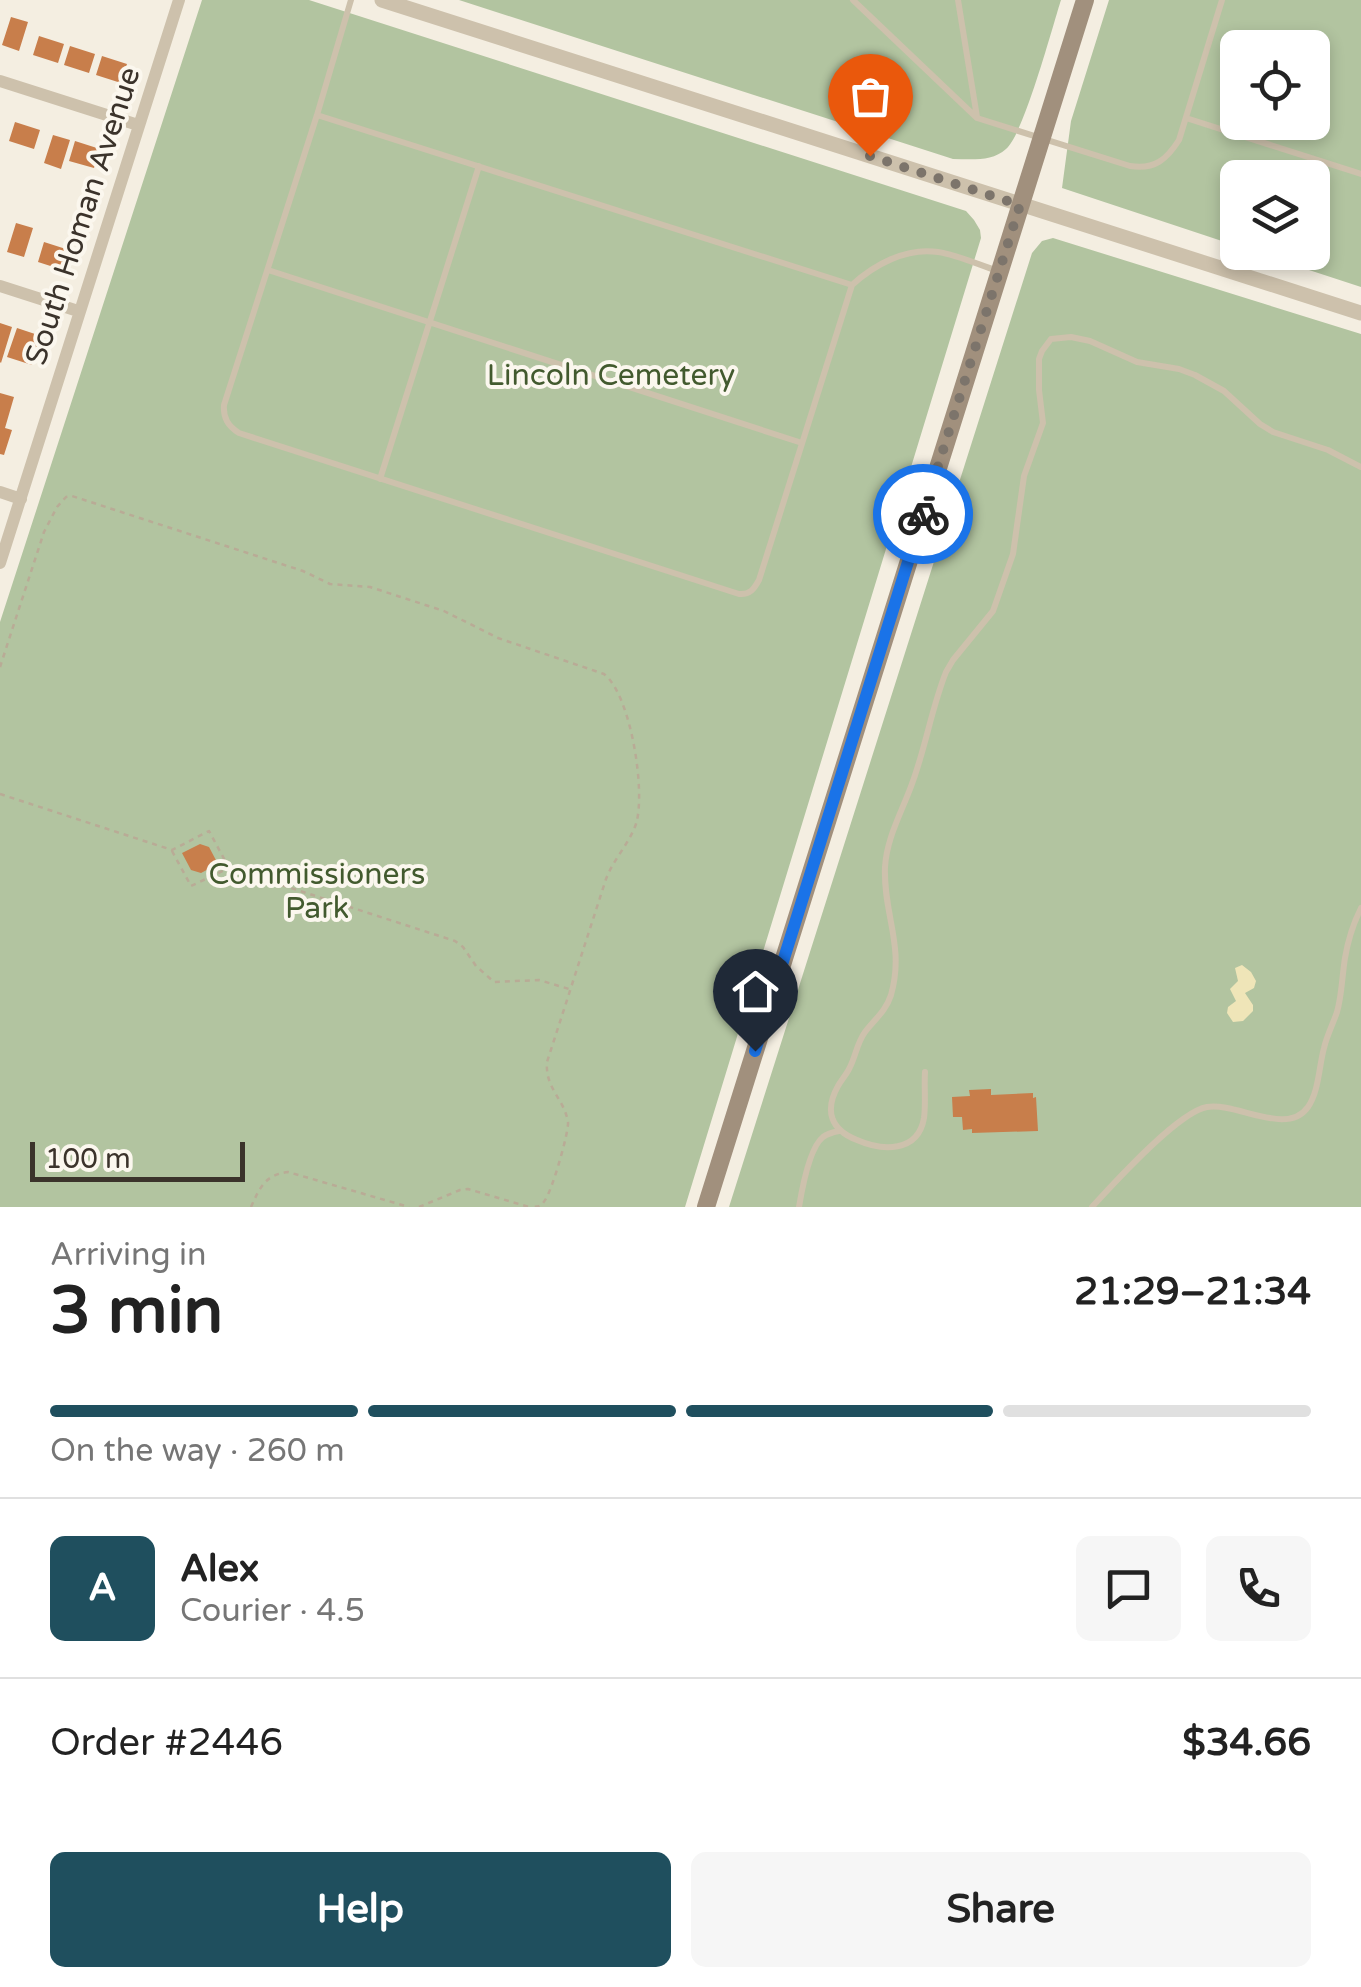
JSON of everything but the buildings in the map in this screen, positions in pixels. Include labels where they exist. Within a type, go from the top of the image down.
[{"type":"main road","points":[[706,1207],[1085,0]]},
{"type":"street","name":"South Homan Avenue","points":[[0,562],[178,0]]},
{"type":"street","points":[[382,0],[1361,313]]},
{"type":"street","points":[[0,81],[138,125]]},
{"type":"street","points":[[0,286],[78,311]]},
{"type":"street","points":[[0,492],[20,498]]},
{"type":"lane","points":[[351,0],[224,405],[226,421],[239,433],[745,594],[759,580],[852,284],[888,260],[923,252],[938,252],[999,271]]},
{"type":"lane","points":[[853,0],[977,118],[1142,168],[1170,155],[1179,140],[1222,0]]},
{"type":"lane","points":[[958,0],[977,118]]},
{"type":"lane","points":[[317,114],[852,284]]},
{"type":"lane","points":[[1186,118],[1361,174]]},
{"type":"lane","points":[[380,479],[479,166]]},
{"type":"lane","points":[[268,270],[802,443]]},
{"type":"lane","points":[[925,1072],[924,1118],[918,1134],[910,1140],[900,1146],[882,1148],[839,1131],[832,1118],[835,1093],[850,1069],[861,1038],[888,1004],[897,966],[885,868],[890,840],[913,782],[946,672],[993,612],[1013,554],[1024,476],[1043,423],[1039,360],[1046,345],[1059,337],[1071,337],[1104,346],[1137,362],[1195,375],[1224,390],[1273,432],[1328,450],[1361,467]]},
{"type":"lane","points":[[1092,1207],[1192,1112],[1223,1106],[1278,1120],[1305,1111],[1314,1096],[1325,1041],[1338,1011],[1349,938],[1361,908]]},
{"type":"lane","points":[[798,1207],[818,1144],[826,1135],[839,1131]]},
{"type":"path","points":[[0,668],[51,517],[62,501],[72,496],[313,574],[330,584],[370,587],[444,610],[498,638],[610,678],[632,736],[638,770],[638,813],[606,880],[548,1062],[548,1081],[566,1115],[568,1132],[547,1198],[531,1207],[468,1189],[418,1207]]},
{"type":"path","points":[[0,794],[172,850],[191,886],[228,868],[456,941],[494,982],[539,980],[570,990]]},
{"type":"path","points":[[172,850],[209,831],[228,868]]},
{"type":"path","points":[[250,1207],[269,1177],[288,1172],[409,1207]]},
{"type":"green space","points":[[202,0],[309,0],[966,211],[980,230],[981,238],[685,1207],[0,1207],[0,622]]},
{"type":"green space","points":[[459,0],[1061,0],[1029,103],[1013,139],[994,156],[953,159]]},
{"type":"green space","points":[[1109,0],[1361,0],[1361,287],[1309,270],[1330,270],[1330,160],[1220,160],[1220,240],[1062,188],[1071,121]]},
{"type":"green space","points":[[1053,238],[1361,334],[1361,1207],[729,1207],[1032,253],[1042,241]]},
{"type":"sand","points":[[1242,965],[1256,981],[1254,988],[1245,993],[1253,1011],[1243,1021],[1233,1022],[1227,1013],[1236,1001],[1230,989],[1238,981],[1235,968]]},
{"type":"way so far","points":[[870,156],[1020,205],[923,514]]},
{"type":"route","points":[[755,1051],[923,514]]},
{"type":"park label","name":"Lincoln Cemetery","points":[[611,375]]},
{"type":"park label","name":"Commissioners Park","points":[[317,891]]}]
